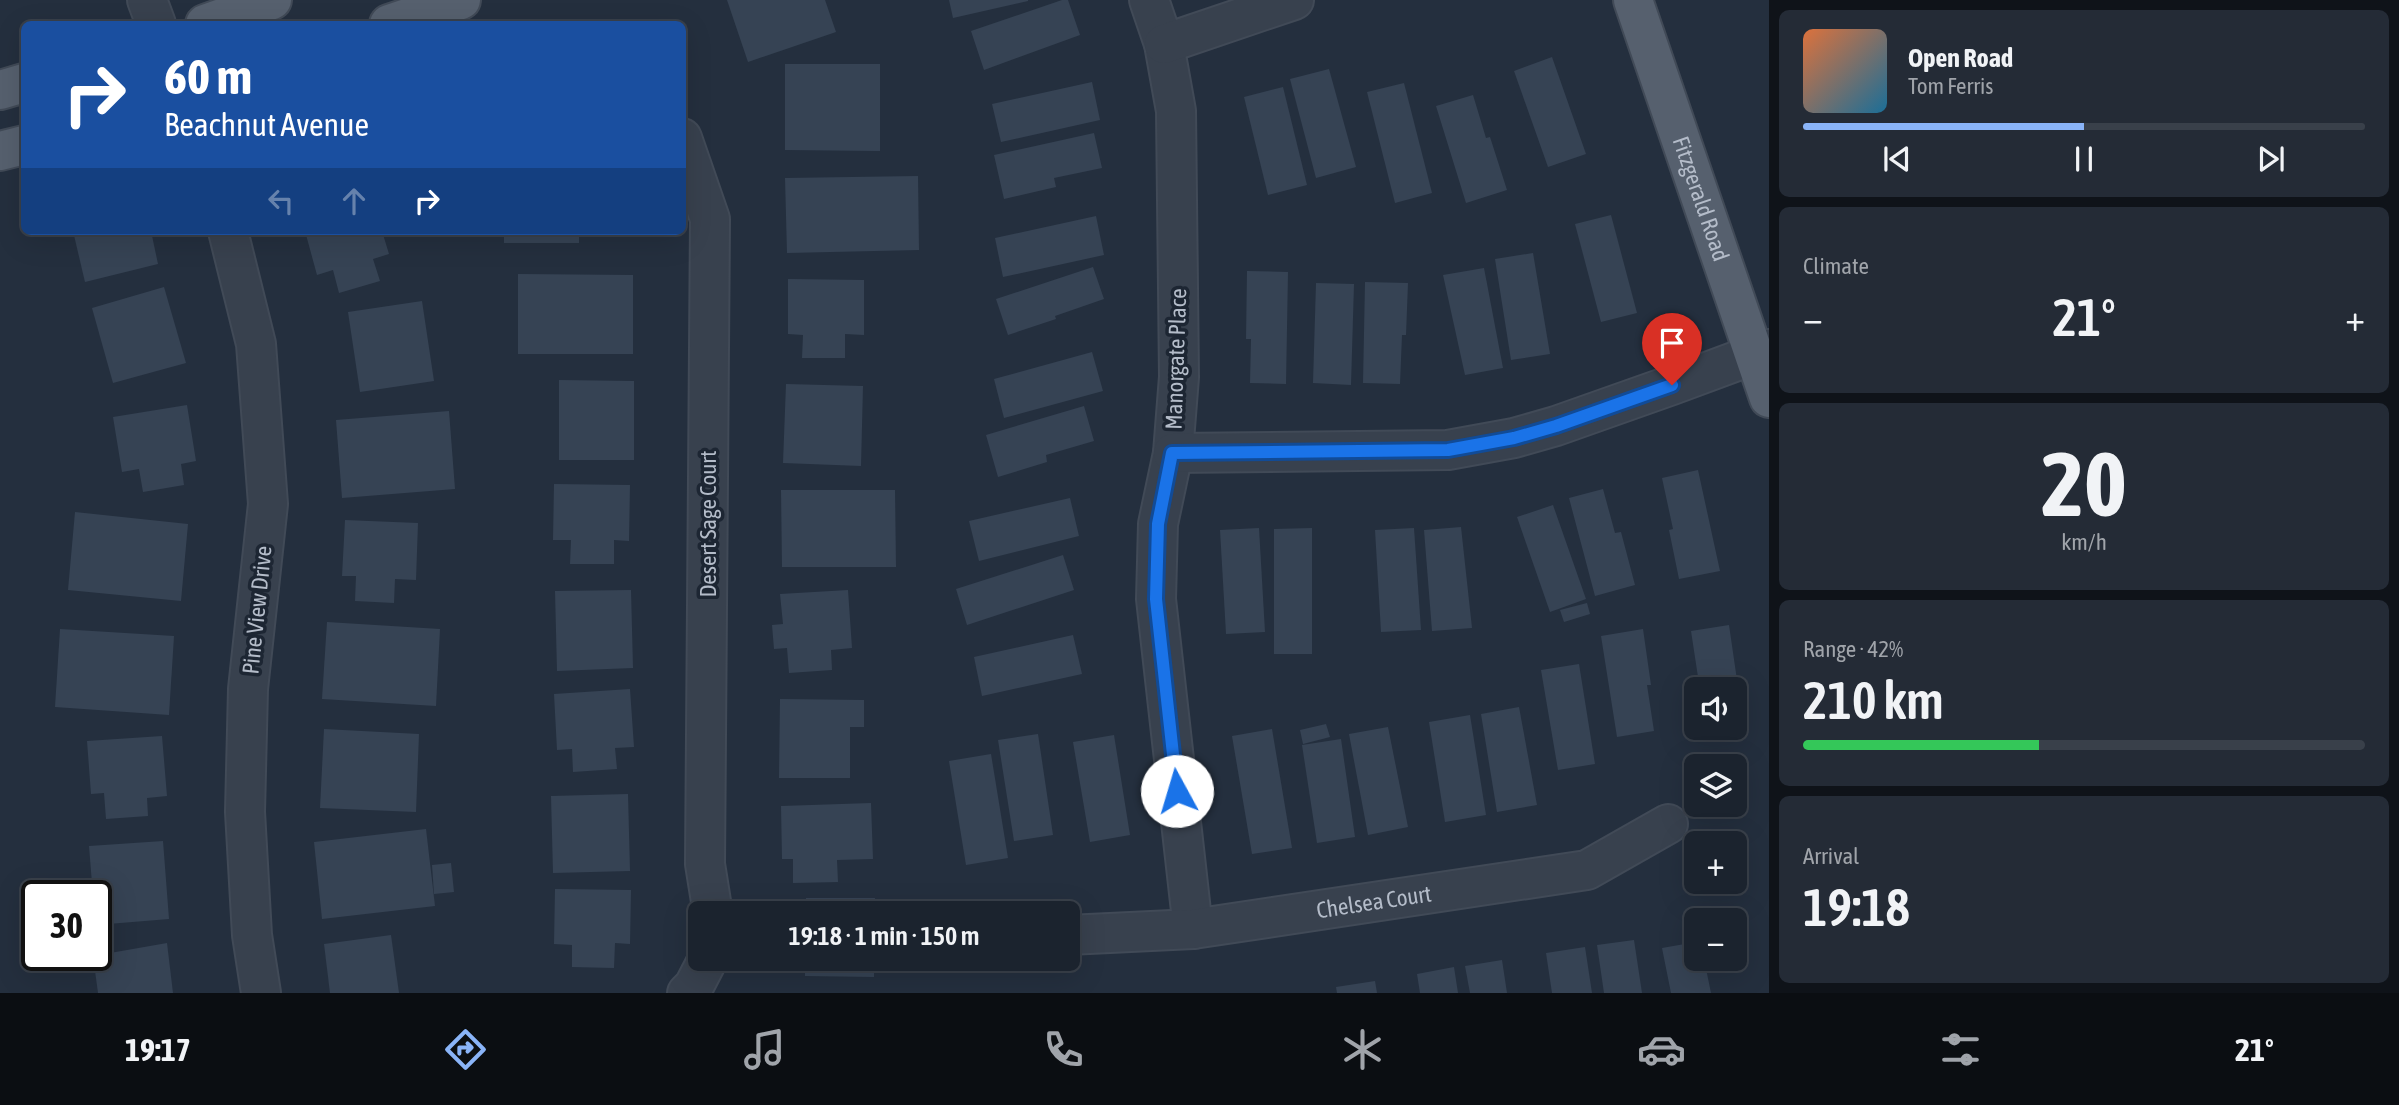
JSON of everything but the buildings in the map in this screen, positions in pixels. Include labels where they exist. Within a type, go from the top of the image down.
[{"type":"main road","points":[[213,21],[272,0]]},
{"type":"main road","points":[[398,21],[461,0]]},
{"type":"main road","name":"Fitzgerald Road","points":[[1633,0],[1762,352],[1769,398]]},
{"type":"main road","points":[[0,90],[21,84]]},
{"type":"main road","points":[[0,151],[21,146]]},
{"type":"street","points":[[147,0],[155,21]]},
{"type":"street","name":"Manorgate Place","points":[[1149,0],[1164,44],[1176,111],[1179,377],[1172,453],[1158,524],[1156,599],[1193,929]]},
{"type":"street","points":[[1164,44],[1294,0]]},
{"type":"street","name":"Desert Sage Court","points":[[686,150],[710,219],[705,864],[711,901]]},
{"type":"street","name":"Pine View Drive","points":[[229,235],[256,344],[268,503],[248,689],[245,812],[253,935],[261,993]]},
{"type":"street","points":[[1172,453],[1448,450],[1514,438],[1556,426],[1762,352]]},
{"type":"street","name":"Chelsea Court","points":[[1080,934],[1193,929],[1587,870],[1668,824]]},
{"type":"route","points":[[1177,791],[1156,599],[1158,524],[1172,453],[1448,450],[1514,438],[1556,426],[1672,385]]}]
